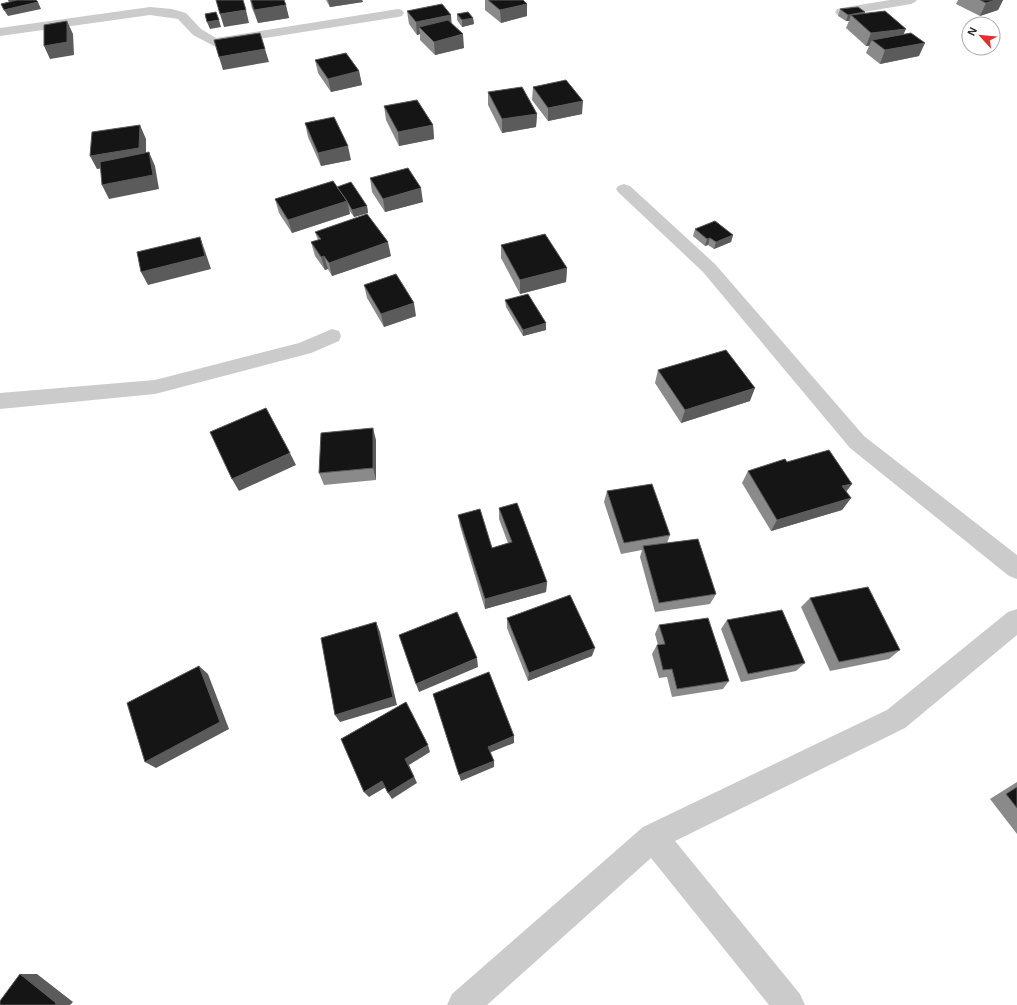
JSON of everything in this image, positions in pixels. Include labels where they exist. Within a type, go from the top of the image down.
[{"type":"street","points":[[841,12],[911,0]]},
{"type":"street","points":[[0,32],[150,12],[172,13],[182,16],[197,32],[214,42],[398,13]]},
{"type":"street","points":[[624,189],[709,268],[857,442],[1017,569]]},
{"type":"street","points":[[0,401],[155,387],[304,348],[332,336]]},
{"type":"street","points":[[463,1005],[653,837],[896,719],[1017,620]]},
{"type":"street","points":[[653,837],[789,1005]]},
{"type":"building","points":[[17,0],[36,0],[38,2],[4,10],[1,4]]},
{"type":"building","points":[[216,0],[243,0],[246,10],[220,14]]},
{"type":"building","points":[[251,0],[284,0],[286,5],[254,10]]},
{"type":"building","points":[[488,0],[523,0],[527,4],[500,10]]},
{"type":"building","points":[[980,0],[995,0],[986,3]]},
{"type":"building","points":[[442,4],[451,15],[416,22],[407,11]]},
{"type":"building","points":[[858,7],[865,12],[848,15],[840,9]]},
{"type":"building","points":[[885,11],[906,29],[871,33],[851,15]]},
{"type":"building","points":[[216,12],[219,20],[207,22],[205,14]]},
{"type":"building","points":[[468,12],[473,18],[462,20],[457,14]]},
{"type":"building","points":[[448,20],[463,34],[434,42],[419,27]]},
{"type":"building","points":[[67,21],[67,42],[44,46],[44,25]]},
{"type":"building","points":[[260,33],[265,49],[219,57],[214,40]]},
{"type":"building","points":[[911,33],[925,43],[885,50],[872,40]]},
{"type":"building","points":[[346,53],[359,71],[328,79],[315,60]]},
{"type":"building","points":[[566,80],[583,101],[548,108],[533,87]]},
{"type":"building","points":[[522,87],[537,114],[502,119],[488,92]]},
{"type":"building","points":[[417,100],[433,125],[398,132],[384,106]]},
{"type":"building","points":[[334,117],[348,146],[318,153],[305,123]]},
{"type":"building","points":[[140,125],[139,148],[90,156],[92,132]]},
{"type":"building","points":[[149,152],[153,175],[102,185],[100,162]]},
{"type":"building","points":[[408,168],[421,188],[383,199],[370,178]]},
{"type":"building","points":[[333,181],[347,201],[288,220],[275,199]]},
{"type":"building","points":[[351,182],[367,206],[352,210],[337,187]]},
{"type":"building","points":[[367,214],[388,242],[329,263],[324,256],[321,257],[311,242],[321,239],[315,232]]},
{"type":"building","points":[[715,221],[733,235],[716,242],[710,238],[707,239],[695,229]]},
{"type":"building","points":[[545,234],[567,268],[520,280],[501,245]]},
{"type":"building","points":[[200,237],[205,256],[141,272],[137,252]]},
{"type":"building","points":[[396,274],[414,303],[381,314],[364,285]]},
{"type":"building","points":[[528,294],[546,323],[523,330],[505,300]]},
{"type":"building","points":[[726,350],[755,388],[685,410],[658,370]]},
{"type":"building","points":[[266,408],[290,453],[232,479],[210,432]]},
{"type":"building","points":[[373,428],[373,468],[319,473],[321,433]]},
{"type":"building","points":[[829,450],[852,484],[842,486],[851,498],[777,520],[748,471],[785,459],[787,462]]},
{"type":"building","points":[[652,484],[670,535],[624,543],[607,491]]},
{"type":"building","points":[[517,503],[547,582],[485,599],[458,515],[480,509],[492,548],[512,542],[499,508]]},
{"type":"building","points":[[698,539],[716,594],[659,603],[643,546]]},
{"type":"building","points":[[868,587],[900,650],[839,662],[810,598]]},
{"type":"building","points":[[570,595],[595,648],[529,673],[507,618]]},
{"type":"building","points":[[782,610],[805,663],[748,674],[727,620]]},
{"type":"building","points":[[457,612],[477,658],[416,684],[399,635]]},
{"type":"building","points":[[708,618],[729,681],[677,689],[672,669],[663,670],[657,645],[665,644],[659,625]]},
{"type":"building","points":[[376,622],[393,697],[335,715],[321,638]]},
{"type":"building","points":[[199,666],[220,722],[145,762],[127,703]]},
{"type":"building","points":[[489,672],[514,736],[488,747],[494,761],[459,775],[433,694]]},
{"type":"building","points":[[406,702],[428,745],[405,759],[414,777],[388,793],[382,781],[364,792],[341,739]]},
{"type":"building","points":[[1017,787],[1017,808],[1006,794]]},
{"type":"building","points":[[20,974],[56,1003],[55,1005],[0,1005],[0,1001]]}]
